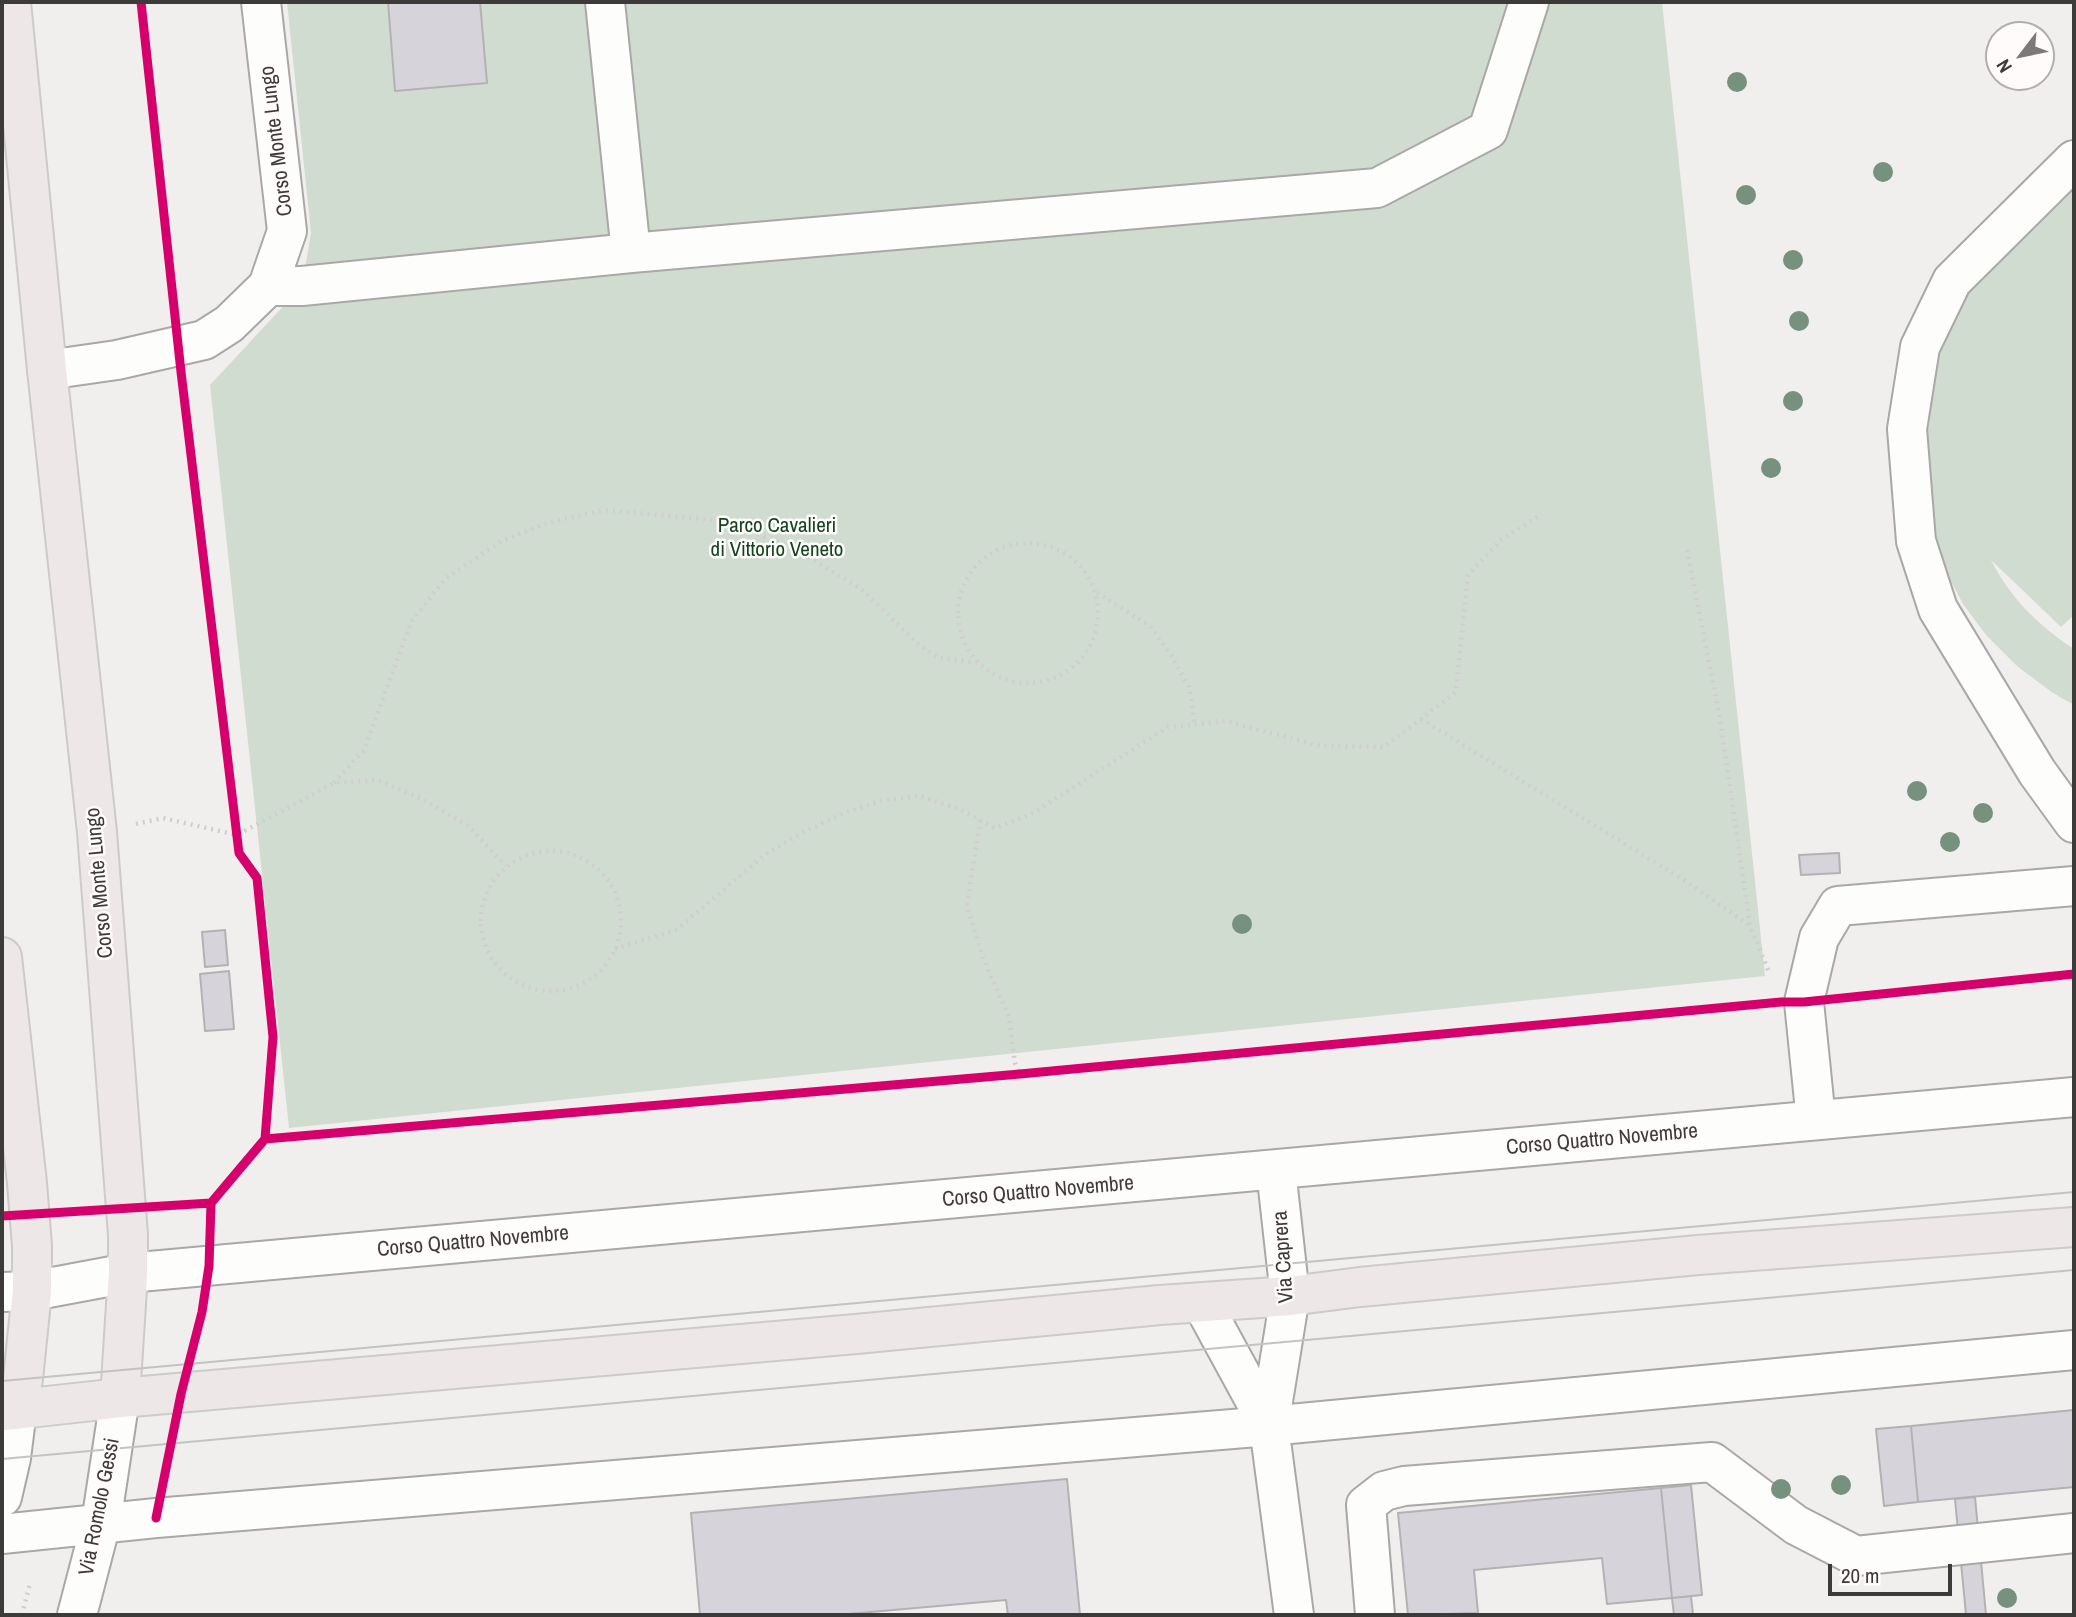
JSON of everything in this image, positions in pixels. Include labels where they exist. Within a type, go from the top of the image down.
[{"type":"main road","name":"Corso Monte Lungo","points":[[11,2],[47,370],[97,832],[128,1235],[120,1398]]},
{"type":"main road","points":[[2,957],[30,1213],[17,1291],[23,1379],[9,1410]]},
{"type":"main road","points":[[9,1410],[120,1398],[1290,1296],[1698,1255],[2074,1227]]},
{"type":"street","name":"Corso Monte Lungo","points":[[47,370],[117,360],[204,340],[229,324],[268,286],[287,231],[261,2]]},
{"type":"street","points":[[605,2],[631,253]]},
{"type":"street","points":[[268,286],[302,286],[631,253],[1377,188],[1488,130],[1529,2]]},
{"type":"street","points":[[2074,159],[1952,281],[1920,347],[1907,429],[1916,541],[1938,609],[2037,772],[2074,823]]},
{"type":"street","points":[[1816,1120],[1792,1002],[1819,938],[1838,906],[2074,886]]},
{"type":"street","name":"Corso Quattro Novembre","points":[[17,1291],[128,1273],[2074,1097]]},
{"type":"street","name":"Via Caprera","points":[[1276,1170],[1290,1296],[1269,1426],[1294,1615]]},
{"type":"street","name":"Via Caprera","points":[[1202,1303],[1269,1426]]},
{"type":"street","points":[[2,1534],[101,1523],[1269,1426],[2074,1350]]},
{"type":"street","name":"Via Romolo Gessi","points":[[77,1615],[101,1523],[120,1398]]},
{"type":"street","points":[[2,1497],[11,1458],[9,1410]]},
{"type":"street","points":[[1376,1615],[1366,1505],[1384,1491],[1404,1486],[1712,1462],[1796,1525],[1856,1556],[2074,1533]]},
{"type":"path","points":[[97,832],[163,818],[238,839],[334,783],[364,750],[411,622],[446,579],[502,541],[547,523],[603,510],[715,520],[774,541],[861,589],[908,635],[939,658],[978,663]]},
{"type":"path","points":[[615,949],[676,930],[766,854],[846,812],[884,800],[920,796],[959,809],[995,828],[1030,815],[1168,727],[1195,724],[1225,721],[1321,746],[1384,747],[1457,692],[1468,575],[1501,540],[1542,514]]},
{"type":"path","points":[[1025,541],[1048,544],[1069,555],[1085,572],[1096,593],[1099,616],[1094,639],[1082,659],[1064,674],[1042,682],[1020,684],[997,677],[978,663],[965,644],[957,622],[958,598],[967,577],[982,559],[1002,547],[1025,541]]},
{"type":"path","points":[[1687,550],[1720,719],[1750,926],[1792,1002]]},
{"type":"path","points":[[1096,593],[1150,626],[1189,687],[1195,724]]},
{"type":"path","points":[[1421,719],[1687,882],[1750,926]]},
{"type":"path","points":[[334,783],[377,780],[420,798],[467,825],[506,866]]},
{"type":"path","points":[[980,820],[967,906],[983,958],[1009,1017],[1015,1063],[1020,1074]]},
{"type":"path","points":[[236,821],[238,839]]},
{"type":"path","points":[[549,850],[572,854],[593,864],[609,881],[619,903],[621,926],[615,949],[603,968],[585,982],[564,990],[540,990],[519,982],[500,969],[488,950],[481,928],[482,905],[491,884],[506,866],[526,855],[549,850]]},
{"type":"path","points":[[1006,1075],[1033,1073]]},
{"type":"path","points":[[22,1615],[30,1583]]},
{"type":"green space","name":"Parco Cavalieri di Vittorio Veneto","points":[[287,2],[1662,2],[1765,976],[289,1128],[210,385],[302,286],[311,233]]},
{"type":"green space","points":[[2074,177],[2074,615],[2061,627],[1991,560],[2007,587],[2026,610],[2074,649],[2074,705],[2018,667],[1986,635],[1963,604],[1930,533],[1921,460],[1934,356],[1963,300],[1985,268]]},
{"type":"building","points":[[388,2],[480,2],[487,83],[395,91]]},
{"type":"building","points":[[1839,853],[1840,873],[1801,875],[1799,855]]},
{"type":"building","points":[[225,930],[228,965],[205,967],[202,932]]},
{"type":"building","points":[[229,971],[234,1029],[205,1031],[200,974]]},
{"type":"building","points":[[2074,1410],[2074,1487],[1918,1502],[1911,1426]]},
{"type":"building","points":[[1911,1426],[1918,1502],[1884,1506],[1876,1429]]},
{"type":"building","points":[[1067,1479],[1080,1615],[1008,1615],[1006,1600],[837,1615],[700,1615],[691,1513]]},
{"type":"building","points":[[1691,1485],[1702,1595],[1672,1598],[1661,1488]]},
{"type":"building","points":[[1661,1488],[1672,1598],[1607,1604],[1602,1558],[1474,1570],[1478,1613],[1408,1615],[1398,1513]]},
{"type":"building","points":[[1975,1497],[1986,1615],[1966,1615],[1955,1499]]},
{"type":"building","points":[[1691,1596],[1693,1615],[1674,1615],[1672,1598]]},
{"type":"tram line","points":[[2,1381],[2074,1192]]},
{"type":"tram line","points":[[2,1459],[2074,1270]]},
{"type":"cycle path","points":[[141,2],[181,372],[239,853],[257,878],[273,1037],[265,1139],[1020,1074],[1781,1002],[1804,1002],[2074,974]]},
{"type":"cycle path","points":[[156,1518],[181,1394],[202,1312],[209,1266],[211,1203],[265,1139]]},
{"type":"cycle path","points":[[2,1216],[211,1203]]}]
